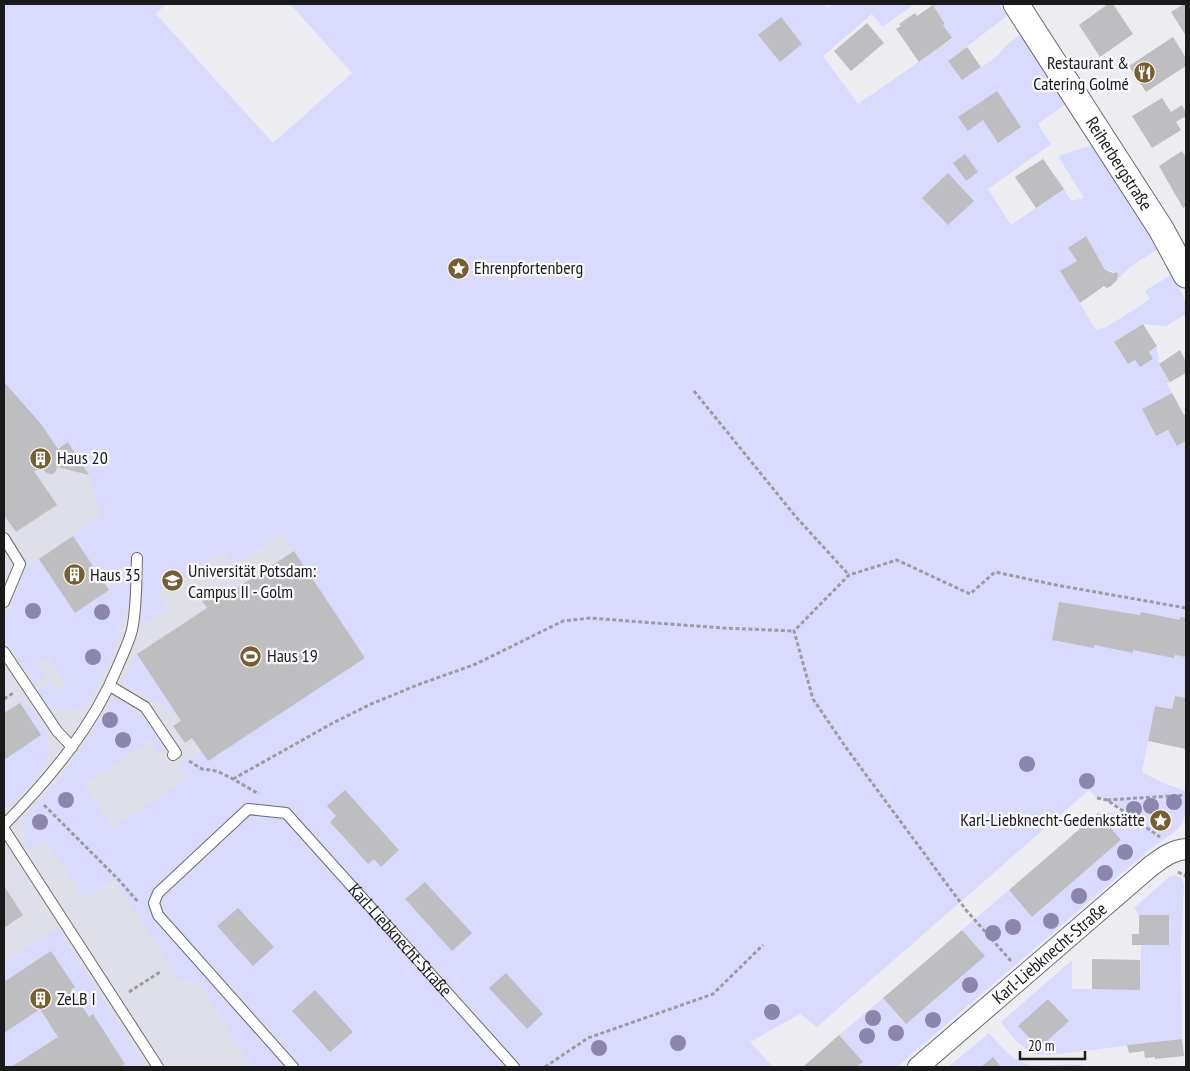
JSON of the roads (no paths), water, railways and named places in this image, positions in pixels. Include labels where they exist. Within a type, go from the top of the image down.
[{"type":"street","name":"Reiherbergstraße","points":[[1016,4],[1161,229],[1186,275]]},
{"type":"street","name":"Karl-Liebknecht-Straße","points":[[918,1067],[1151,866],[1165,856],[1183,849]]},
{"type":"lane","points":[[4,538],[20,564],[4,602]]},
{"type":"lane","points":[[137,558],[136,596],[131,633],[110,686],[72,747],[4,827],[158,1067]]},
{"type":"lane","points":[[4,652],[57,731],[72,747]]},
{"type":"lane","points":[[110,686],[145,707],[174,754]]},
{"type":"lane","name":"Karl-Liebknecht-Straße","points":[[293,1067],[158,915],[154,903],[158,893],[248,809],[286,813],[514,1067]]},
{"type":"place","name":"Restaurant & Catering Golmé","points":[[1145,73]]},
{"type":"place","name":"Ehrenpfortenberg","points":[[458,268]]},
{"type":"place","name":"Haus 20","points":[[41,458]]},
{"type":"place","name":"Haus 35","points":[[74,575]]},
{"type":"place","name":"Universität Potsdam: Campus II - Golm","points":[[172,581]]},
{"type":"place","name":"Haus 19","points":[[251,656]]},
{"type":"place","name":"Karl-Liebknecht-Gedenkstätte","points":[[1161,820]]},
{"type":"place","name":"ZeLB I","points":[[41,999]]}]
